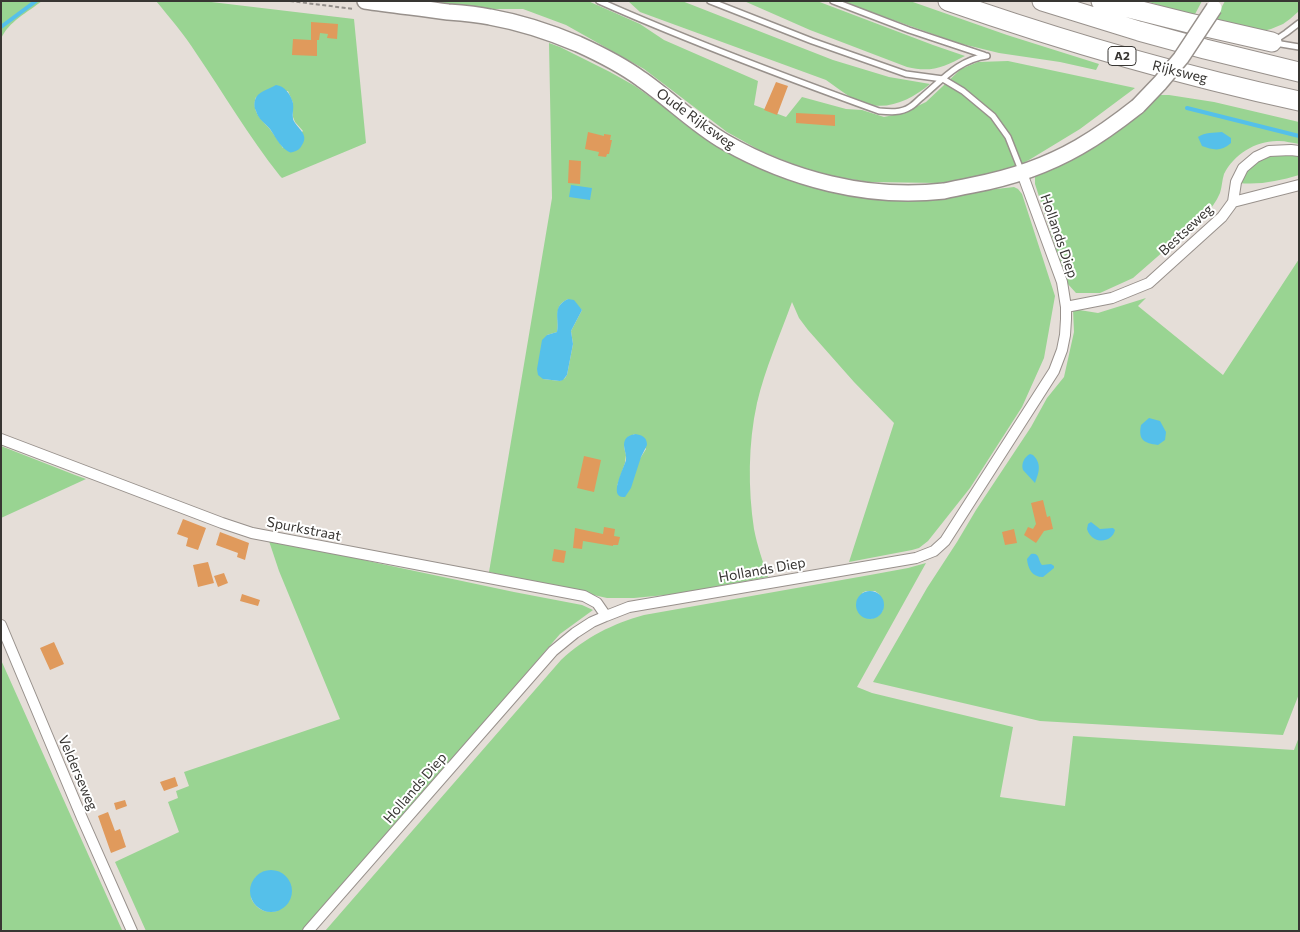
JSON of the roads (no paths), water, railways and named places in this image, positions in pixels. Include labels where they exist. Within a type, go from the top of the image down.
[{"type":"highway","name":"Rijksweg","points":[[948,1],[1026,28],[1150,64],[1299,101]]},
{"type":"highway","name":"Rijksweg","points":[[1042,1],[1139,31],[1299,72]]},
{"type":"highway","points":[[1101,1],[1272,42]]},
{"type":"street","name":"Oude Rijksweg","points":[[364,1],[488,16],[569,40],[626,69],[643,80],[687,116],[723,141],[752,157],[780,169],[822,182],[856,189],[886,192],[943,191],[987,183],[1022,173],[1079,147],[1112,126],[1138,106],[1181,58],[1216,5]]},
{"type":"street","name":"Bestseweg","points":[[1066,307],[1112,298],[1149,283],[1222,217],[1233,202],[1236,182],[1243,168],[1256,157],[1269,151],[1299,151]]},
{"type":"street","name":"Hollands Diep","points":[[308,931],[553,651],[575,633],[606,616],[629,607],[916,558],[934,551],[946,541],[1054,371],[1062,350],[1065,335],[1066,307],[1062,282],[1022,173]]},
{"type":"street","points":[[1233,202],[1299,185]]},
{"type":"street","name":"Spurkstraat","points":[[1,439],[222,524],[252,533],[584,596],[597,603],[606,616]]},
{"type":"street","name":"Velderseweg","points":[[1,624],[82,818],[132,931]]},
{"type":"lane","points":[[599,1],[655,26],[750,64],[879,111],[896,112],[909,108],[959,66],[978,57],[987,56],[918,33],[833,1]]},
{"type":"lane","points":[[616,1],[617,10]]},
{"type":"lane","points":[[710,1],[880,65],[906,74],[943,79],[963,90],[993,116],[1008,137],[1022,173]]},
{"type":"lane","points":[[1272,42],[1299,23]]},
{"type":"lane","points":[[1272,42],[1299,47]]},
{"type":"water","points":[[276,85],[285,89],[291,97],[293,119],[302,131],[304,138],[300,148],[292,152],[281,146],[270,129],[258,116],[255,107],[256,97]]},
{"type":"water","points":[[1222,132],[1231,138],[1231,143],[1220,149],[1202,146],[1198,137],[1207,133]]},
{"type":"water","points":[[571,185],[592,188],[590,200],[569,197]]},
{"type":"water","points":[[568,299],[574,300],[582,310],[571,331],[573,344],[567,375],[560,381],[543,379],[538,375],[537,369],[542,340],[547,335],[557,332],[558,310],[563,302]]},
{"type":"water","points":[[1149,418],[1160,421],[1166,432],[1165,440],[1158,445],[1146,442],[1140,434],[1141,425]]},
{"type":"water","points":[[635,434],[644,437],[647,445],[631,488],[625,497],[620,496],[617,493],[617,488],[626,460],[624,443],[627,438]]},
{"type":"water","points":[[1030,454],[1036,458],[1039,465],[1035,483],[1022,468],[1025,459]]},
{"type":"water","points":[[1091,522],[1100,529],[1113,528],[1115,530],[1114,533],[1112,536],[1101,541],[1095,539],[1087,529],[1088,524]]},
{"type":"water","points":[[1031,554],[1036,554],[1042,565],[1051,564],[1054,568],[1043,577],[1036,576],[1031,572],[1027,559]]},
{"type":"water","points":[[870,591],[880,595],[884,605],[880,615],[870,619],[860,615],[856,605],[860,595]]},
{"type":"water","points":[[267,870],[275,870],[286,876],[292,891],[286,906],[275,912],[267,912],[256,906],[250,895],[250,887],[256,876]]},
{"type":"waterway","points":[[1,27],[36,1]]},
{"type":"waterway","points":[[1187,108],[1299,136]]}]
